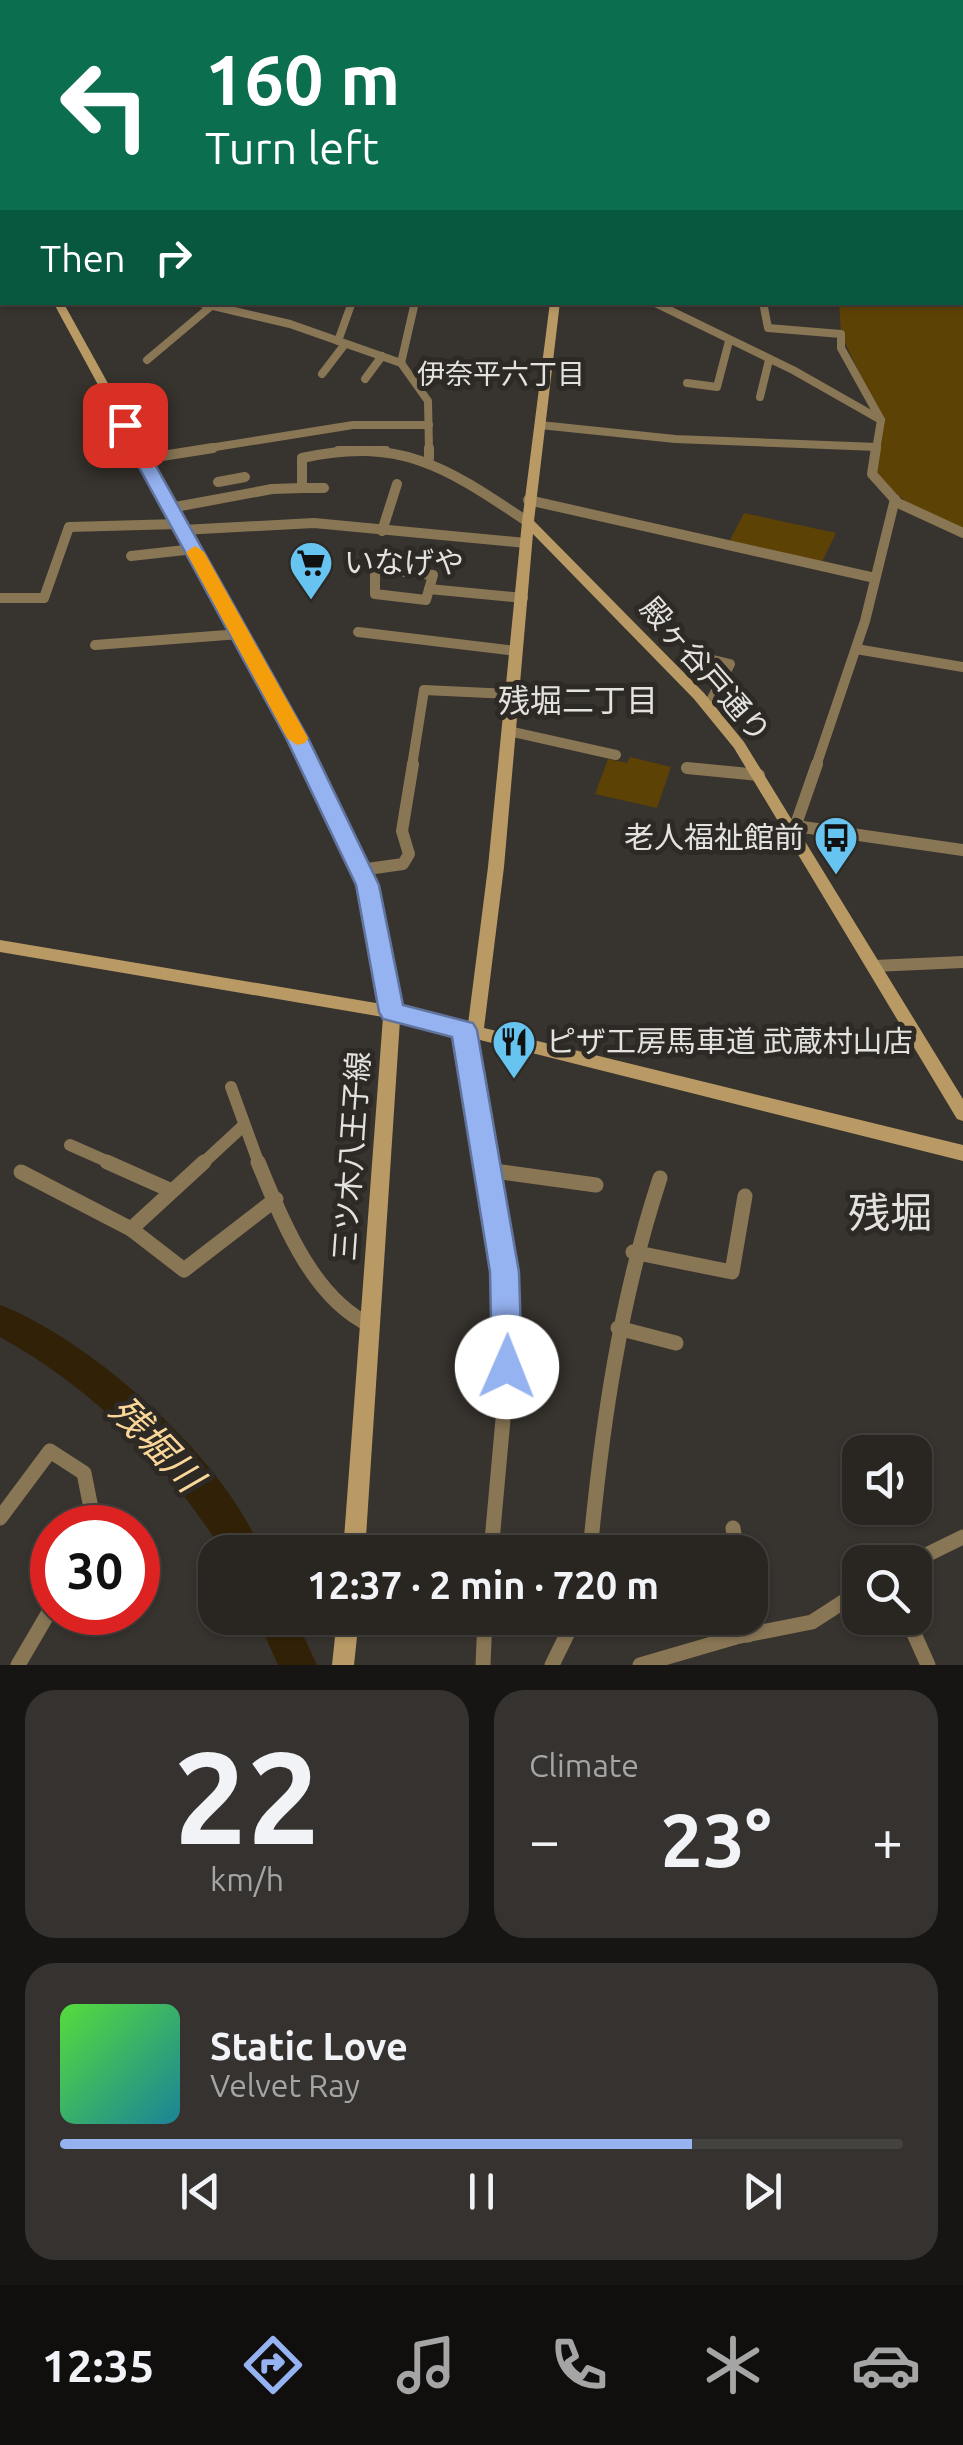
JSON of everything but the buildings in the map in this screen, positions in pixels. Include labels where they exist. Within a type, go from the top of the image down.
[{"type":"street","name":"三ツ木八王子線","points":[[60,305],[297,738],[360,870],[377,923],[392,1012],[355,1535]]},
{"type":"street","points":[[148,360],[215,305],[342,342],[400,363],[428,401],[430,458]]},
{"type":"street","points":[[322,374],[342,342],[351,305]]},
{"type":"street","points":[[400,363],[414,305]]},
{"type":"street","points":[[493,1535],[510,1342],[504,1272],[469,1031],[496,867],[524,598],[528,500],[555,305]]},
{"type":"street","points":[[658,305],[881,420]]},
{"type":"street","points":[[764,305],[768,328],[841,334],[841,348],[881,420],[872,477],[895,499],[963,533]]},
{"type":"street","points":[[686,383],[717,387],[729,342]]},
{"type":"street","points":[[365,379],[382,356]]},
{"type":"street","points":[[760,396],[769,360]]},
{"type":"street","points":[[143,459],[353,425],[429,425]]},
{"type":"street","points":[[540,425],[675,439],[876,447]]},
{"type":"street","points":[[302,488],[302,458],[332,449],[377,449],[430,458],[528,522]]},
{"type":"street","points":[[235,496],[223,481],[246,477]]},
{"type":"street","points":[[382,531],[398,484]]},
{"type":"street","points":[[170,508],[235,496],[324,488]]},
{"type":"street","points":[[895,499],[856,649],[795,828],[963,850]]},
{"type":"street","points":[[528,500],[875,578]]},
{"type":"street","points":[[421,534],[424,522]]},
{"type":"street","name":"殿ヶ谷戸通り","points":[[528,522],[708,706],[760,775],[963,1114]]},
{"type":"street","points":[[0,598],[44,598],[69,528],[314,523],[526,543]]},
{"type":"street","points":[[130,556],[194,549]]},
{"type":"street","points":[[375,569],[432,575],[430,589],[426,600],[375,594],[375,569]]},
{"type":"street","points":[[430,589],[524,598]]},
{"type":"street","points":[[358,632],[517,651]]},
{"type":"street","points":[[95,645],[240,634]]},
{"type":"street","points":[[856,649],[963,667]]},
{"type":"street","points":[[708,706],[730,664],[713,660]]},
{"type":"street","points":[[360,870],[402,864],[408,854],[402,830],[424,690],[512,694]]},
{"type":"street","points":[[508,731],[616,756]]},
{"type":"street","points":[[687,768],[760,775]]},
{"type":"street","points":[[0,946],[392,1012],[963,1153]]},
{"type":"street","points":[[874,966],[963,962]]},
{"type":"street","points":[[231,1087],[242,1127],[310,1268],[350,1318],[370,1325]]},
{"type":"street","points":[[131,1229],[242,1127]]},
{"type":"street","points":[[70,1145],[172,1191]]},
{"type":"street","points":[[487,1170],[596,1185]]},
{"type":"street","points":[[21,1172],[131,1229],[184,1270],[192,1269],[276,1198]]},
{"type":"street","points":[[591,1535],[618,1328],[634,1252],[660,1178]]},
{"type":"street","points":[[634,1252],[732,1272],[745,1196]]},
{"type":"street","points":[[618,1328],[676,1343]]},
{"type":"street","points":[[0,1518],[50,1451],[84,1473],[90,1505]]},
{"type":"street","points":[[733,1528],[734,1535]]},
{"type":"street","points":[[932,1553],[963,1538]]},
{"type":"street","points":[[768,1625],[812,1622],[842,1603]]},
{"type":"street","points":[[18,1665],[36,1635]]},
{"type":"street","points":[[343,1665],[346,1635]]},
{"type":"street","points":[[483,1665],[485,1635]]},
{"type":"street","points":[[552,1665],[566,1635]]},
{"type":"street","points":[[640,1665],[722,1635]]},
{"type":"street","points":[[915,1635],[928,1665]]},
{"type":"shaded area","points":[[839,305],[963,305],[963,529],[924,516],[872,474],[881,420],[841,334]]},
{"type":"shaded area","points":[[744,513],[836,533],[822,562],[729,542]]},
{"type":"shaded area","points":[[630,757],[671,767],[657,808],[595,794],[608,759],[627,763]]},
{"type":"waterway","name":"残堀川","points":[[0,1320],[74,1365],[139,1418],[195,1481],[232,1535]]},
{"type":"waterway","name":"残堀川","points":[[284,1635],[298,1665]]},
{"type":"slow traffic","points":[[195,552],[297,738]]},
{"type":"place","name":"いなげや","points":[[311,601]]},
{"type":"place","name":"老人福祉館前","points":[[836,876]]},
{"type":"place","name":"ピザ工房馬車道 武蔵村山店","points":[[514,1080]]},
{"type":"district","name":"伊奈平六丁目","points":[[501,374]]},
{"type":"district","name":"残堀二丁目","points":[[578,701]]},
{"type":"district","name":"残堀","points":[[890,1213]]},
{"type":"route","points":[[125,425],[297,738],[367,885],[392,1012],[464,1030],[504,1272],[510,1342],[507,1367]]}]
